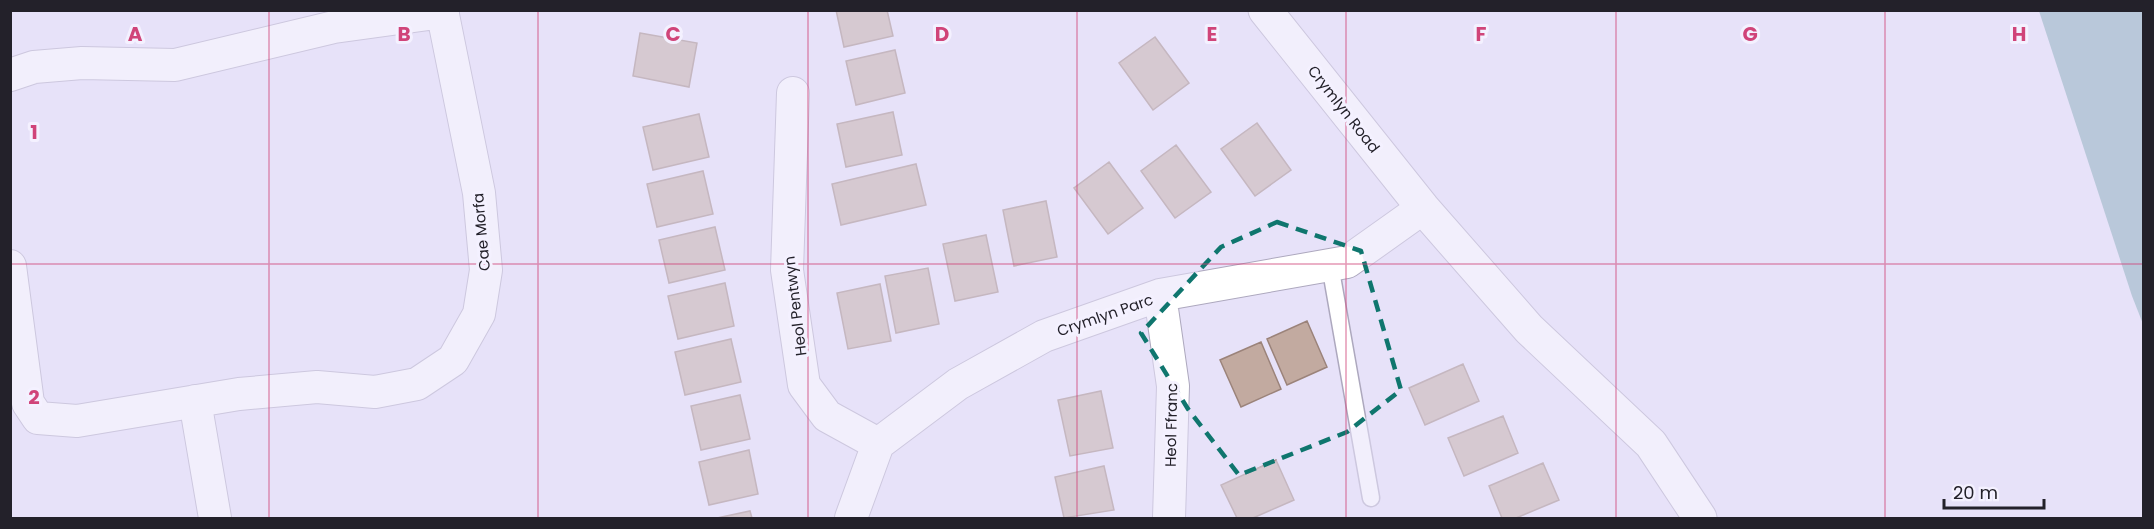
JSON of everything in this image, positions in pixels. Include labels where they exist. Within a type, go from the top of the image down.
[{"type":"street","name":"Crymlyn Road","points":[[1265,10],[1423,208],[1529,329],[1651,444],[1700,519]]},
{"type":"street","name":"Cae Morfa","points":[[10,75],[34,67],[73,64],[175,64],[334,27],[442,11],[479,193],[486,270],[479,314],[453,360],[417,384],[375,392],[317,387],[77,420],[38,418],[28,404],[10,266]]},
{"type":"street","name":"Heol Pentwyn","points":[[793,93],[787,270],[804,385],[827,416],[878,444]]},
{"type":"street","name":"Crymlyn Parc","points":[[878,444],[958,384],[1044,336],[1160,295],[1347,262],[1423,208]]},
{"type":"street","name":"Heol Ffranc","points":[[1160,295],[1173,386],[1169,519]]},
{"type":"street","points":[[195,402],[214,519]]},
{"type":"street","points":[[851,519],[878,444]]},
{"type":"lane","points":[[1330,265],[1371,498]]},
{"type":"highlighted area","points":[[1277,222],[1361,251],[1401,390],[1347,432],[1239,475],[1188,409],[1141,333],[1221,247]]},
{"type":"shaded area","points":[[2039,11],[2143,11],[2143,324],[2132,296]]},
{"type":"building","points":[[836,10],[887,10],[893,36],[844,47]]},
{"type":"building","points":[[640,33],[697,43],[689,87],[633,76]]},
{"type":"building","points":[[1155,37],[1189,83],[1153,110],[1119,63]]},
{"type":"building","points":[[895,50],[905,93],[856,105],[846,61]]},
{"type":"building","points":[[893,112],[902,155],[846,167],[837,124]]},
{"type":"building","points":[[699,114],[709,157],[653,170],[643,127]]},
{"type":"building","points":[[1257,123],[1291,170],[1255,196],[1221,149]]},
{"type":"building","points":[[1176,145],[1211,192],[1175,218],[1141,171]]},
{"type":"building","points":[[1109,162],[1143,208],[1108,234],[1074,188]]},
{"type":"building","points":[[916,164],[926,205],[841,225],[832,184]]},
{"type":"building","points":[[703,171],[713,214],[657,227],[647,184]]},
{"type":"building","points":[[1046,201],[1057,257],[1014,266],[1003,210]]},
{"type":"building","points":[[715,227],[725,270],[669,283],[659,240]]},
{"type":"building","points":[[986,235],[998,292],[955,301],[943,244]]},
{"type":"building","points":[[928,268],[939,324],[896,333],[885,276]]},
{"type":"building","points":[[725,283],[734,326],[678,339],[668,296]]},
{"type":"building","points":[[880,284],[891,341],[848,349],[837,293]]},
{"type":"building","points":[[1307,321],[1327,367],[1287,385],[1267,339]]},
{"type":"building","points":[[731,339],[741,382],[685,395],[675,352]]},
{"type":"building","points":[[1261,342],[1281,389],[1241,407],[1220,360]]},
{"type":"building","points":[[1463,364],[1479,401],[1425,425],[1409,388]]},
{"type":"building","points":[[1101,391],[1113,448],[1070,456],[1058,400]]},
{"type":"building","points":[[740,395],[750,439],[701,450],[691,406]]},
{"type":"building","points":[[1503,416],[1518,453],[1464,476],[1448,438]]},
{"type":"building","points":[[749,450],[758,494],[709,505],[699,462]]},
{"type":"building","points":[[1276,460],[1294,500],[1253,518],[1237,518],[1221,485]]},
{"type":"building","points":[[1543,463],[1559,500],[1516,518],[1502,518],[1489,486]]},
{"type":"building","points":[[1104,466],[1114,510],[1064,518],[1055,477]]},
{"type":"building","points":[[750,511],[752,518],[717,518]]}]
